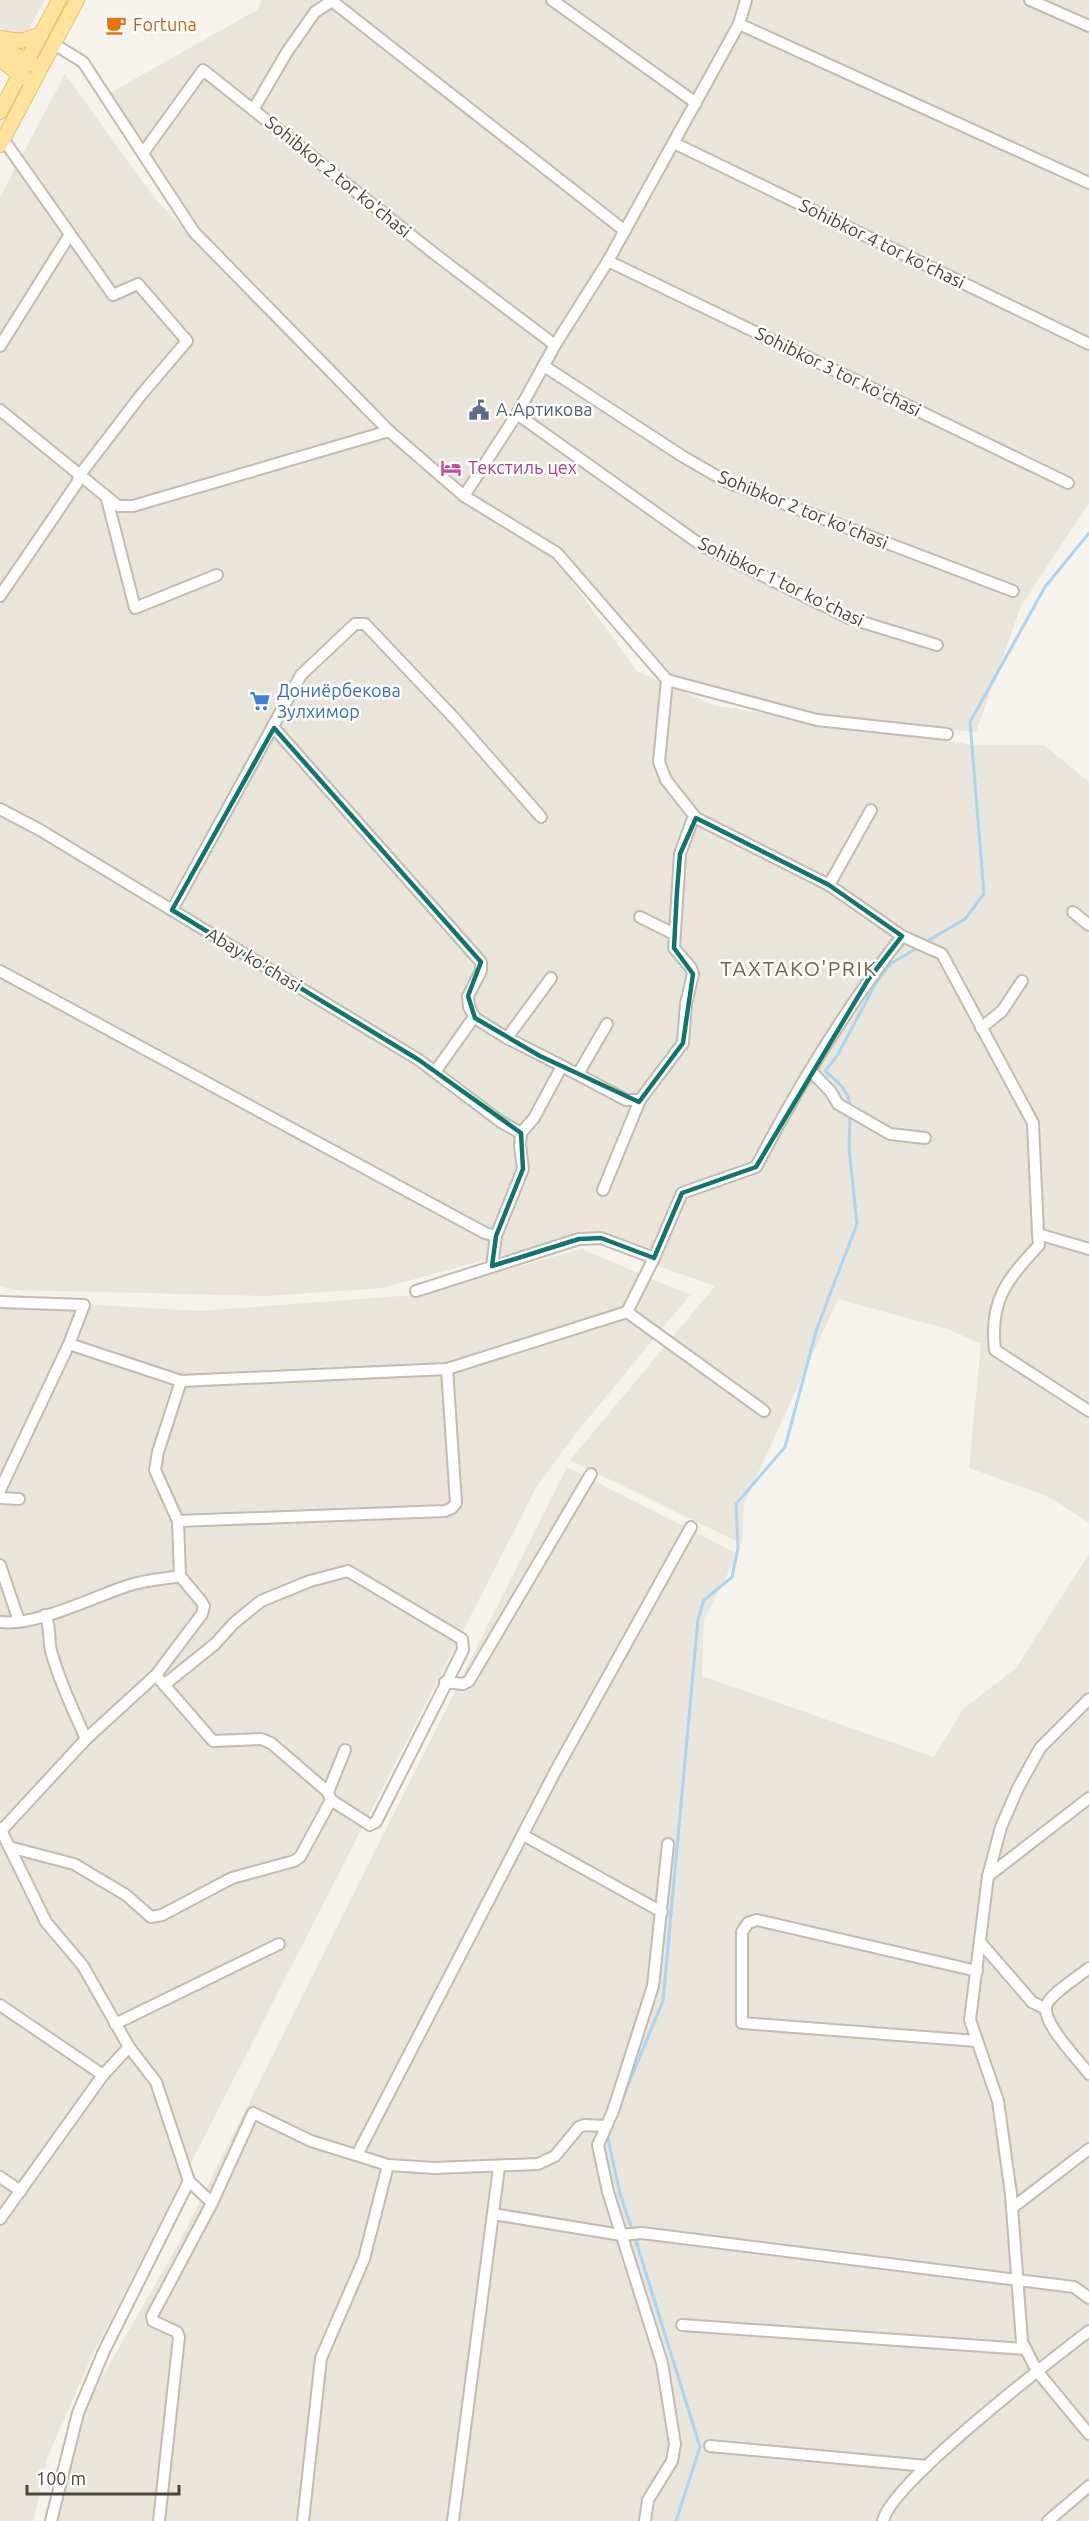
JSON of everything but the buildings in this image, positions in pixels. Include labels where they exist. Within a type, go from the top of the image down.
[{"type":"main road","points":[[0,112],[59,0]]},
{"type":"main road","points":[[2,142],[77,0]]},
{"type":"main road","points":[[0,38],[21,41],[41,34]]},
{"type":"main road","points":[[0,46],[41,68]]},
{"type":"main road","points":[[0,60],[32,82]]},
{"type":"street","points":[[552,0],[646,65],[696,103]]},
{"type":"street","points":[[464,496],[517,414],[555,345],[608,261],[739,24],[746,0]]},
{"type":"street","points":[[1030,0],[1089,26]]},
{"type":"street","points":[[253,110],[287,52],[315,12],[333,1],[625,231]]},
{"type":"street","points":[[739,24],[1089,183]]},
{"type":"street","points":[[54,44],[83,62],[194,232],[389,431],[464,496],[557,553],[667,680],[817,720],[947,734]]},
{"type":"street","name":"Sohibkor 2 tor ko'chasi","points":[[143,153],[203,70],[436,255],[555,345]]},
{"type":"street","points":[[0,596],[77,483],[79,476],[187,341],[138,284],[113,295],[2,142]]},
{"type":"street","name":"Sohibkor 4 tor ko'chasi","points":[[674,143],[1089,344]]},
{"type":"street","points":[[0,346],[69,236]]},
{"type":"street","name":"Sohibkor 3 tor ko'chasi","points":[[608,261],[1068,483]]},
{"type":"street","name":"Sohibkor 2 tor ko'chasi","points":[[544,366],[643,432],[727,482],[1013,591]]},
{"type":"street","points":[[0,410],[118,507],[133,506],[389,431]]},
{"type":"street","name":"Sohibkor 1 tor ko'chasi","points":[[517,414],[701,545],[849,618],[937,645]]},
{"type":"street","points":[[107,499],[135,608],[217,575]]},
{"type":"street","points":[[172,910],[274,728],[301,675],[355,624],[365,624],[455,719],[541,818]]},
{"type":"street","points":[[667,680],[659,762],[666,780],[696,818],[829,885],[906,938],[942,954],[1034,1123],[1039,1245],[1008,1279],[996,1307],[993,1332],[995,1350],[1089,1411]]},
{"type":"street","points":[[274,728],[481,962],[481,971],[468,996],[469,1007],[474,1017],[507,1038],[626,1100],[640,1100]]},
{"type":"street","name":"Abay ko'chasi","points":[[0,809],[419,1059],[501,1122],[521,1133]]},
{"type":"street","points":[[829,885],[871,810]]},
{"type":"street","points":[[603,1190],[640,1100],[683,1043],[686,1004],[693,974],[691,968],[674,948],[674,934],[680,854],[692,821],[696,818]]},
{"type":"street","points":[[1073,912],[1089,925]]},
{"type":"street","points":[[640,917],[674,934]]},
{"type":"street","points":[[69,1344],[181,1381],[447,1369],[627,1312],[654,1258],[682,1193],[756,1167],[783,1114],[868,980],[906,938]]},
{"type":"street","points":[[0,971],[485,1233],[496,1236]]},
{"type":"street","points":[[507,1038],[551,978]]},
{"type":"street","points":[[981,1028],[1002,1011],[1022,981]]},
{"type":"street","points":[[435,1072],[474,1017]]},
{"type":"street","points":[[578,1074],[607,1023]]},
{"type":"street","points":[[492,1266],[496,1236],[523,1169],[521,1133],[534,1118],[562,1066]]},
{"type":"street","points":[[811,1071],[838,1104],[848,1110],[890,1134],[925,1138]]},
{"type":"street","points":[[1038,1234],[1089,1249]]},
{"type":"street","points":[[416,1291],[492,1266],[529,1257],[579,1239],[601,1238],[654,1258]]},
{"type":"street","points":[[0,1302],[84,1305],[69,1344],[0,1490]]},
{"type":"street","points":[[627,1312],[764,1411]]},
{"type":"street","points":[[178,1521],[445,1511],[452,1508],[456,1503],[447,1369]]},
{"type":"street","points":[[181,1381],[158,1452],[155,1470],[178,1521],[180,1576],[201,1600],[204,1606],[202,1614],[156,1675],[86,1739],[0,1831],[46,1922],[83,1966],[129,2047],[156,2082],[192,2184],[212,2203]]},
{"type":"street","points":[[446,1682],[463,1684],[469,1681],[591,1474]]},
{"type":"street","points":[[0,1498],[19,1499]]},
{"type":"street","points":[[357,2155],[523,1835],[691,1527]]},
{"type":"street","points":[[0,1565],[19,1621]]},
{"type":"street","points":[[156,1675],[213,1740],[261,1739],[271,1743],[330,1796],[370,1825],[376,1822],[463,1650],[462,1639],[348,1572],[310,1581],[261,1601],[234,1623],[215,1644],[165,1685]]},
{"type":"street","points":[[0,1622],[19,1621],[45,1615],[131,1585],[180,1576]]},
{"type":"street","points":[[45,1615],[48,1621],[50,1648],[63,1688],[86,1739]]},
{"type":"street","points":[[1089,1699],[1040,1748],[1018,1788],[1002,1827],[988,1876],[970,2020],[998,2101],[1012,2208],[1022,2342],[1037,2371],[1089,2434]]},
{"type":"street","points":[[9,1847],[74,1864],[126,1895],[151,1917],[162,1915],[232,1878],[294,1861],[300,1857],[330,1796],[345,1750]]},
{"type":"street","points":[[988,1876],[1089,1798]]},
{"type":"street","points":[[523,1835],[662,1912]]},
{"type":"street","points":[[645,2521],[648,2500],[672,2461],[675,2445],[662,2363],[608,2192],[598,2145],[626,2072],[653,1986],[668,1844]]},
{"type":"street","points":[[977,1971],[757,1920],[748,1923],[742,1932],[742,2023],[977,2041]]},
{"type":"street","points":[[981,1943],[1032,2002],[1046,2009]]},
{"type":"street","points":[[115,2024],[279,1944]]},
{"type":"street","points":[[1089,1968],[1052,1998],[1046,2009],[1046,2016],[1051,2026],[1089,2074]]},
{"type":"street","points":[[0,2005],[103,2075]]},
{"type":"street","points":[[0,2219],[103,2075],[129,2047]]},
{"type":"street","points":[[159,2521],[179,2337],[177,2332],[152,2319],[212,2203],[253,2113],[311,2141],[388,2165],[434,2168],[499,2167],[547,2161],[555,2156],[579,2127],[584,2125],[606,2126]]},
{"type":"street","points":[[1012,2208],[1089,2149]]},
{"type":"street","points":[[303,2521],[321,2358],[364,2259],[388,2165]]},
{"type":"street","points":[[453,2521],[499,2167]]},
{"type":"street","points":[[0,2177],[21,2191]]},
{"type":"street","points":[[51,2521],[78,2413],[104,2350],[192,2184]]},
{"type":"street","points":[[493,2214],[621,2235],[642,2233],[1018,2279],[1074,2287],[1089,2298]]},
{"type":"street","points":[[682,2325],[1026,2349]]},
{"type":"street","points":[[883,2521],[892,2503],[927,2466],[1037,2371],[1089,2331]]},
{"type":"street","points":[[710,2446],[927,2466]]},
{"type":"street","points":[[1048,2521],[1089,2486]]},
{"type":"highlighted area","points":[[274,728],[481,962],[468,996],[475,1018],[540,1056],[639,1102],[683,1043],[693,974],[674,948],[677,891],[680,854],[696,818],[829,885],[902,936],[868,980],[756,1167],[682,1193],[654,1258],[601,1238],[579,1239],[492,1266],[496,1236],[523,1169],[521,1133],[419,1060],[172,910]]},
{"type":"shaded area","points":[[0,0],[45,0],[23,39],[0,28]]},
{"type":"shaded area","points":[[262,0],[1089,0],[1089,503],[1021,606],[976,732],[818,718],[668,675],[562,553],[471,496],[395,428],[197,231],[108,94],[257,10]]},
{"type":"shaded area","points":[[65,74],[156,200],[389,434],[554,557],[637,671],[712,705],[973,745],[1044,745],[1089,782],[1089,1523],[1047,1496],[969,1468],[981,1344],[948,1329],[838,1299],[744,1504],[742,1544],[570,1460],[715,1286],[652,1264],[584,1233],[382,1288],[267,1296],[16,1290],[0,1286],[0,197]]},
{"type":"shaded area","points":[[582,1249],[690,1295],[577,1432],[536,1488],[91,2358],[47,2458],[34,2521],[0,2521],[0,1299],[199,1311],[414,1295]]},
{"type":"shaded area","points":[[567,1467],[738,1554],[704,1619],[702,1676],[934,1757],[963,1709],[1016,1668],[1089,1554],[1089,2521],[49,2521],[69,2435],[180,2241]]},
{"type":"waterway","points":[[924,943],[965,919],[984,894],[970,722],[1045,587],[1089,533]]},
{"type":"waterway","points":[[850,1108],[845,1091],[825,1071],[837,1056],[876,983],[890,964],[919,947]]},
{"type":"waterway","points":[[623,2097],[663,2001],[698,1619],[704,1600],[732,1577],[738,1548],[736,1504],[785,1447],[817,1328],[857,1224],[849,1148],[850,1114]]},
{"type":"waterway","points":[[607,2134],[620,2194],[633,2232]]},
{"type":"waterway","points":[[635,2238],[700,2447],[676,2521]]},
{"type":"place","name":"Fortuna","points":[[116,25]]},
{"type":"place","name":"А.Артикова","points":[[479,410]]},
{"type":"place","name":"Текстиль цех","points":[[451,468]]},
{"type":"place","name":"Дониёрбекова Зулхимор","points":[[260,701]]},
{"type":"district","name":"TAXTAKO'PRIK","points":[[799,969]]}]
